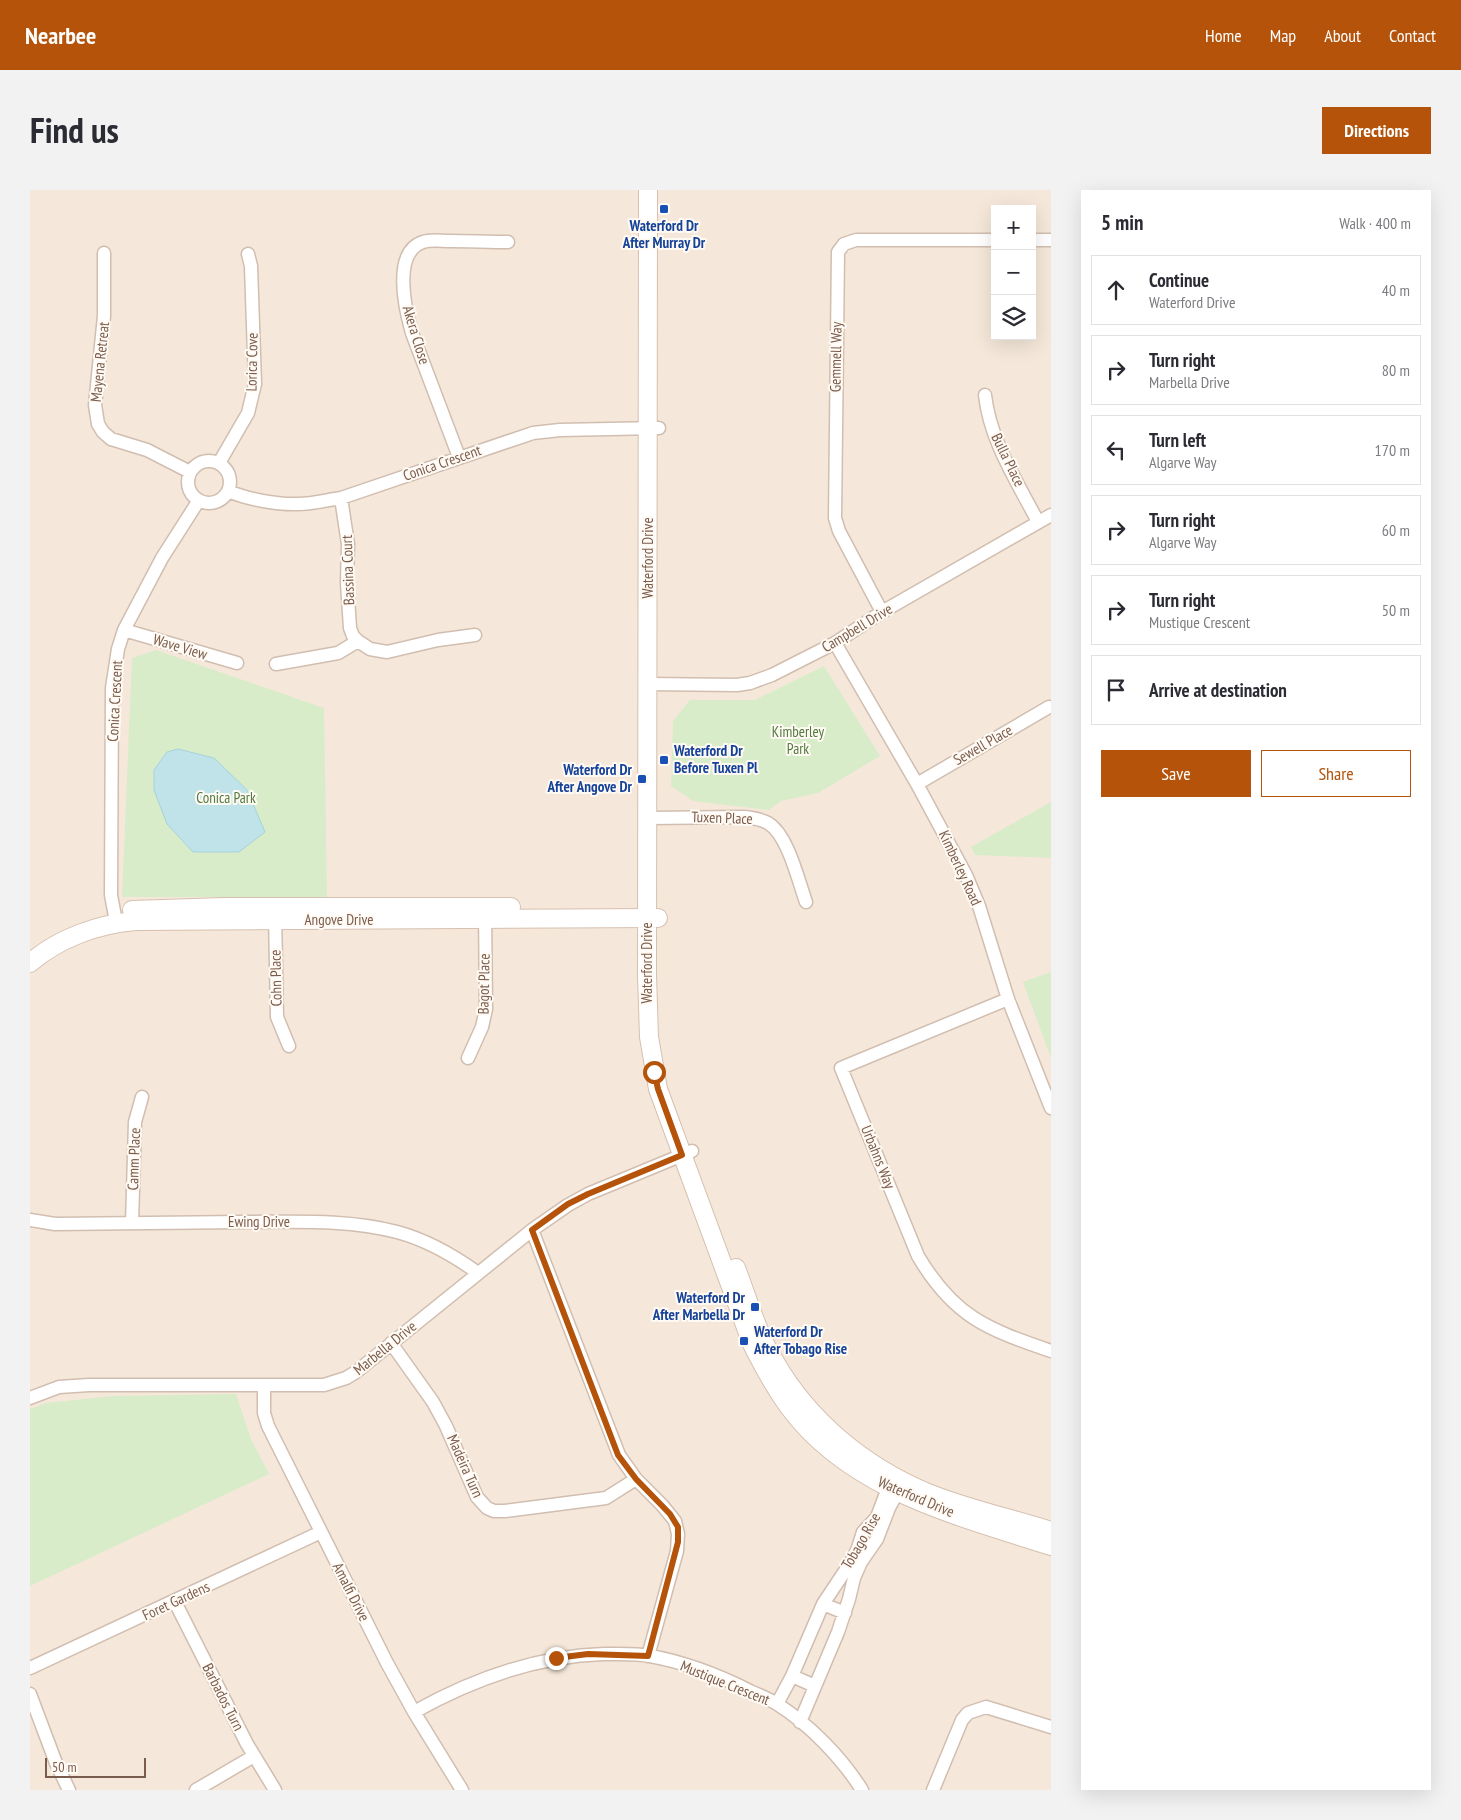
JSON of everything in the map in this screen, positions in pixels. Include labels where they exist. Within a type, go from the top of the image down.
[{"type":"street","name":"Waterford Drive","points":[[648,190],[653,429],[653,818],[652,912],[647,1015],[658,1089],[687,1153],[743,1321],[763,1367],[789,1407],[807,1428],[829,1450],[844,1460],[976,1522],[1051,1546]]},
{"type":"street","name":"Waterford Drive","points":[[653,429],[658,190]]},
{"type":"street","name":"Gemmell Way","points":[[882,612],[839,531],[835,518],[838,252],[844,244],[856,240],[991,240]]},
{"type":"street","points":[[1036,240],[1051,240]]},
{"type":"street","name":"Akera Close","points":[[459,457],[409,324],[405,300],[405,262],[410,249],[425,241],[508,242]]},
{"type":"street","name":"Mayena Retreat","points":[[104,253],[104,316],[95,405],[98,424],[111,439],[147,450],[190,472]]},
{"type":"street","name":"Lorica Cove","points":[[219,463],[248,413],[255,384],[251,266],[248,254]]},
{"type":"street","name":"Bulla Place","points":[[985,395],[988,415],[998,444],[1038,522]]},
{"type":"street","name":"Conica Crescent","points":[[228,491],[237,495],[284,504],[299,504],[340,498],[533,433],[545,431],[653,429]]},
{"type":"street","points":[[208,460],[219,463],[230,476],[228,491],[218,501],[211,503],[199,500],[189,490],[190,472],[201,462],[208,460]]},
{"type":"street","name":"Bassina Court","points":[[340,498],[348,544],[347,584],[350,628],[358,642]]},
{"type":"street","name":"Conica Crescent","points":[[114,917],[111,895],[112,688],[118,649],[124,630],[162,558],[199,500]]},
{"type":"street","name":"Campbell Drive","points":[[653,684],[737,685],[772,676],[835,642],[882,612],[1051,515]]},
{"type":"street","name":"Wave View","points":[[124,630],[237,663]]},
{"type":"street","points":[[276,664],[338,653],[358,642],[370,650],[387,652],[438,640],[475,635]]},
{"type":"street","name":"Kimberley Road","points":[[835,642],[917,784],[966,875],[979,906],[1008,999],[1051,1108]]},
{"type":"street","name":"Sewell Place","points":[[917,784],[1050,707]]},
{"type":"street","name":"Tuxen Place","points":[[653,818],[745,817],[769,823],[778,832],[785,844],[806,902]]},
{"type":"street","name":"Angove Drive","points":[[30,949],[56,931],[70,925],[155,908],[275,914],[652,912]]},
{"type":"street","name":"Bagot Place","points":[[468,1058],[482,1027],[486,1008],[485,913]]},
{"type":"street","name":"Cohn Place","points":[[275,914],[277,1017],[289,1046]]},
{"type":"street","name":"Angove Drive","points":[[30,964],[60,943],[99,926],[114,917]]},
{"type":"street","name":"Urbahns Way","points":[[1008,999],[841,1068],[918,1256],[940,1290],[957,1306],[979,1322],[1003,1334],[1051,1351]]},
{"type":"street","name":"Camm Place","points":[[132,1223],[135,1122],[142,1097]]},
{"type":"street","name":"Marbella Drive","points":[[30,1398],[59,1387],[80,1385],[324,1385],[336,1382],[356,1372],[478,1272],[568,1204],[687,1153]]},
{"type":"street","name":"Ewing Drive","points":[[30,1220],[55,1224],[318,1222],[364,1226],[397,1232],[425,1242],[448,1252],[478,1272]]},
{"type":"street","points":[[532,1230],[618,1455],[636,1479],[670,1514],[678,1527],[677,1551],[648,1656]]},
{"type":"street","name":"Madeira Turn","points":[[391,1343],[433,1402],[450,1434],[477,1497],[487,1508],[494,1511],[505,1511],[598,1500],[616,1493],[636,1479]]},
{"type":"street","name":"Amalfi Drive","points":[[264,1385],[264,1414],[268,1426],[414,1712],[462,1790]]},
{"type":"street","name":"Waterford Drive","points":[[896,1484],[1051,1531]]},
{"type":"street","name":"Tobago Rise","points":[[777,1704],[792,1676],[823,1604],[851,1562],[863,1532],[877,1517],[896,1484]]},
{"type":"street","name":"Tobago Rise","points":[[800,1722],[845,1614],[854,1578],[861,1562],[877,1539],[896,1484]]},
{"type":"street","name":"Foret Gardens","points":[[30,1668],[322,1532]]},
{"type":"street","name":"Barbados Turn","points":[[175,1602],[254,1756],[275,1790]]},
{"type":"street","points":[[823,1604],[845,1614]]},
{"type":"street","name":"Mustique Crescent","points":[[414,1712],[440,1698],[520,1666],[556,1658],[588,1654],[648,1656],[694,1667],[777,1704],[800,1722],[839,1759],[862,1790]]},
{"type":"street","points":[[792,1676],[815,1686]]},
{"type":"street","points":[[30,1694],[56,1763],[69,1790]]},
{"type":"street","points":[[933,1790],[962,1720],[968,1713],[986,1708],[1051,1727]]},
{"type":"street","points":[[196,1790],[254,1756]]},
{"type":"shaded area","points":[[30,190],[1051,190],[1051,1790],[30,1790]]},
{"type":"green space","name":"Conica Park","points":[[156,650],[324,708],[327,897],[122,897],[132,658]]},
{"type":"green space","name":"Kimberley Park","points":[[824,666],[880,756],[818,793],[781,801],[769,810],[693,801],[671,786],[673,721],[690,700],[755,700]]},
{"type":"green space","points":[[1051,802],[1051,858],[975,855],[971,847]]},
{"type":"green space","points":[[1051,972],[1051,1058],[1023,982]]},
{"type":"green space","points":[[236,1394],[251,1439],[269,1474],[30,1586],[30,1409],[46,1403],[112,1396]]},
{"type":"water","points":[[178,749],[214,758],[247,790],[265,832],[239,852],[193,852],[167,824],[154,790],[154,770],[167,752]]},
{"type":"place","name":"Waterford Dr After Murray Dr","points":[[664,209]]},
{"type":"place","name":"Waterford Dr Before Tuxen Pl","points":[[664,760]]},
{"type":"place","name":"Waterford Dr After Angove Dr","points":[[642,779]]},
{"type":"place","name":"Waterford Dr After Marbella Dr","points":[[755,1307]]},
{"type":"place","name":"Waterford Dr After Tobago Rise","points":[[744,1341]]},
{"type":"route","points":[[556,1658],[588,1654],[648,1656],[677,1551],[678,1527],[675,1521],[636,1479],[618,1455],[532,1230],[568,1204],[588,1194],[682,1155],[665,1110],[654,1072]]}]
